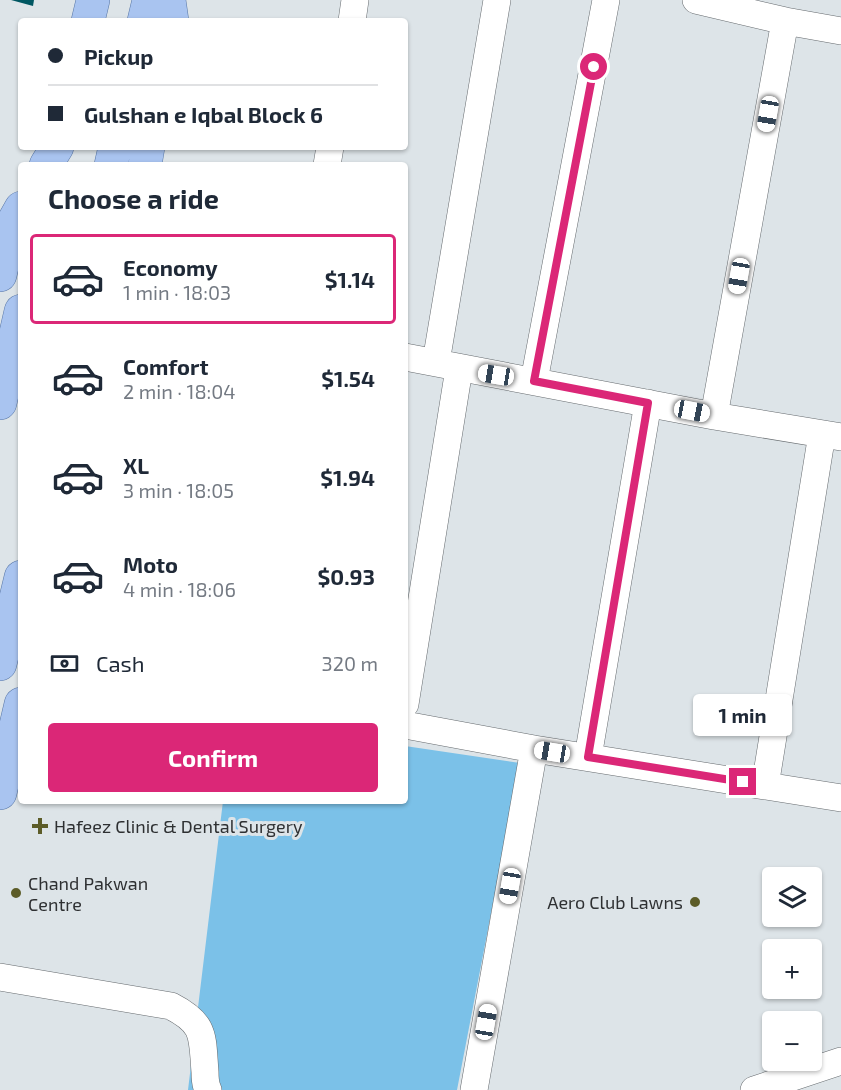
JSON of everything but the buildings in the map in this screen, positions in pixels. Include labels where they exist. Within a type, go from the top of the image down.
[{"type":"main road","points":[[89,18],[93,0]]},
{"type":"main road","points":[[145,18],[149,0]]},
{"type":"main road","points":[[169,0],[172,18]]},
{"type":"main road","points":[[0,275],[12,224],[18,213]]},
{"type":"main road","points":[[0,404],[18,324]]},
{"type":"main road","points":[[0,664],[18,589]]},
{"type":"main road","points":[[0,793],[18,718]]},
{"type":"street","points":[[352,18],[355,0]]},
{"type":"street","points":[[408,680],[497,0]]},
{"type":"street","points":[[534,381],[606,0]]},
{"type":"street","points":[[696,0],[785,21],[841,31]]},
{"type":"street","points":[[714,416],[785,21]]},
{"type":"street","points":[[408,358],[832,436],[765,786]]},
{"type":"street","points":[[588,757],[648,403]]},
{"type":"street","points":[[408,726],[534,749],[841,798]]},
{"type":"street","points":[[474,1090],[534,749]]},
{"type":"street","points":[[0,977],[171,1006],[185,1013],[196,1023],[201,1034],[208,1090]]},
{"type":"street","points":[[754,1090],[841,1061]]},
{"type":"shaded area","points":[[408,746],[520,763],[457,1090],[188,1090],[223,804],[408,804]]},
{"type":"place","name":"Hafeez Clinic & Dental Surgery","points":[[40,826]]},
{"type":"place","name":"Chand Pakwan Centre","points":[[16,893]]},
{"type":"place","name":"Aero Club Lawns","points":[[695,902]]},
{"type":"route","points":[[594,67],[534,381],[648,403],[588,757],[743,782]]}]
